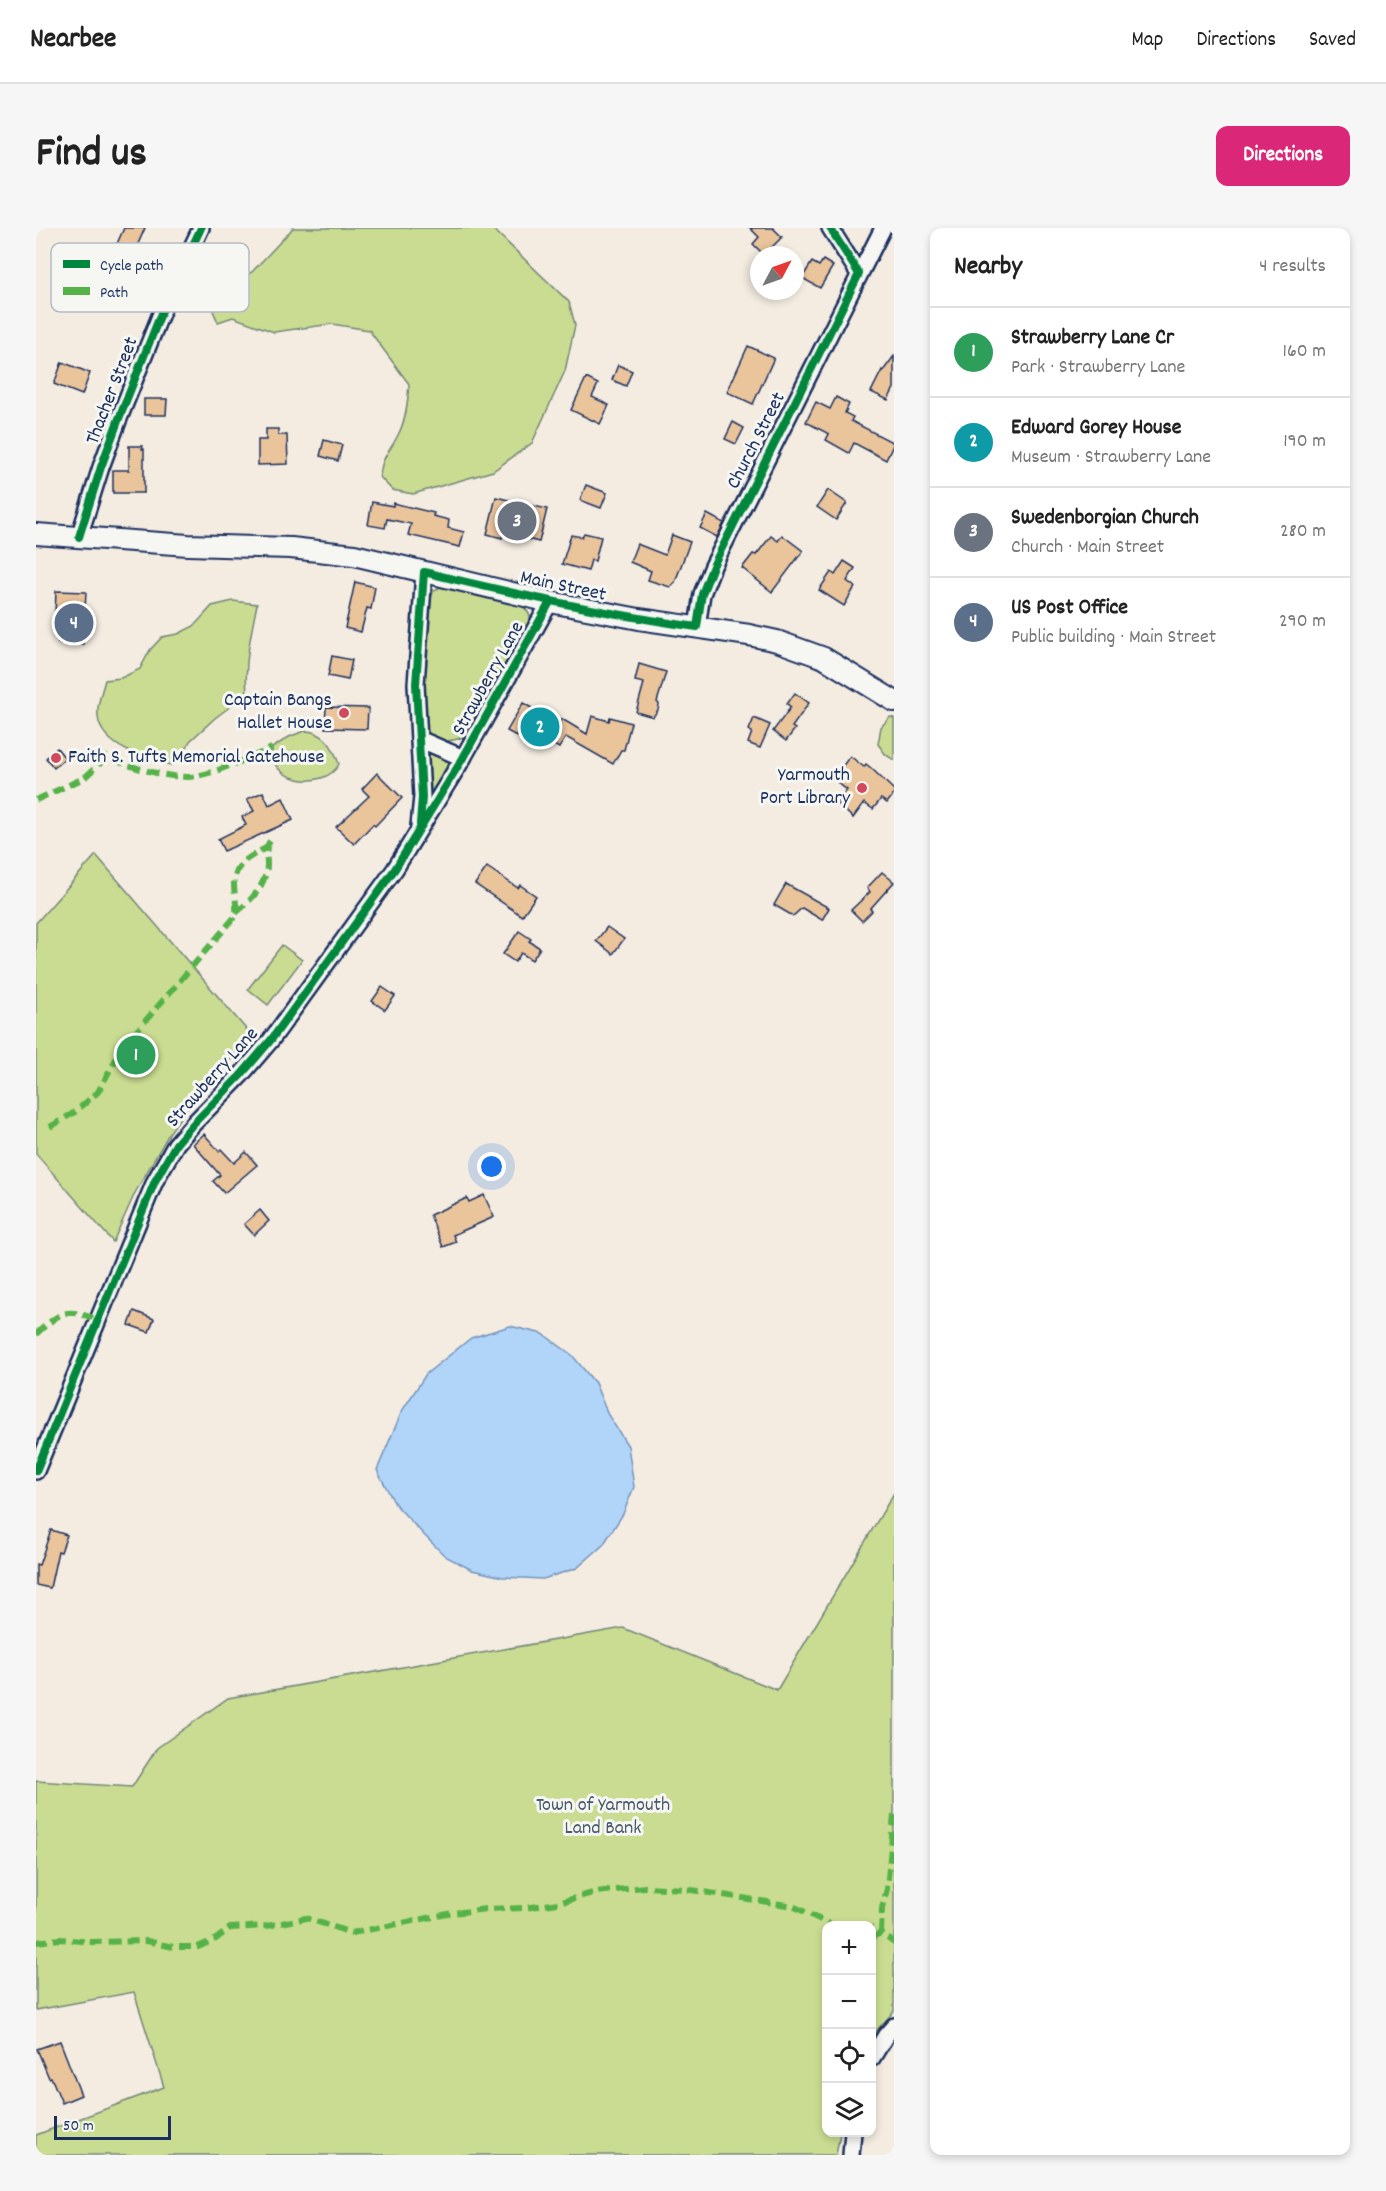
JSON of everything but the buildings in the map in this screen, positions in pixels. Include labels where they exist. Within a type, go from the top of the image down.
[{"type":"main road","name":"Main Street","points":[[36,534],[188,545],[318,550],[354,555],[550,602],[639,619],[761,637],[808,651],[845,669],[894,701]]},
{"type":"street","name":"Thacher Street","points":[[194,243],[201,228]]},
{"type":"street","points":[[830,228],[859,274]]},
{"type":"street","name":"Church Street","points":[[697,627],[702,594],[713,566],[883,228]]},
{"type":"street","name":"Thacher Street","points":[[79,537],[115,430],[162,312]]},
{"type":"street","name":"Strawberry Lane","points":[[417,832],[421,820],[422,804],[416,684],[424,572]]},
{"type":"street","name":"Strawberry Lane","points":[[36,1471],[168,1156],[193,1124],[242,1075],[271,1040],[395,869],[463,758],[550,602]]},
{"type":"street","name":"Strawberry Lane","points":[[419,739],[463,758]]},
{"type":"street","points":[[876,2051],[894,2026]]},
{"type":"street","points":[[851,2155],[853,2137]]},
{"type":"green space","points":[[293,228],[492,228],[569,302],[575,325],[565,371],[532,443],[493,471],[413,494],[392,490],[380,477],[381,470],[384,459],[403,424],[409,384],[369,330],[332,324],[274,332],[233,317],[218,322],[214,312],[249,312],[249,274]]},
{"type":"green space","points":[[440,587],[520,605],[527,610],[531,621],[468,735],[450,741],[442,741],[431,735],[427,730],[422,711],[430,601],[433,592]]},
{"type":"green space","points":[[233,601],[257,604],[247,660],[247,694],[215,718],[190,741],[185,751],[171,765],[138,756],[116,744],[101,727],[98,717],[105,680],[121,678],[140,669],[150,650],[162,637],[178,634],[194,626],[212,606]]},
{"type":"green space","points":[[890,717],[894,718],[894,760],[886,755],[878,744],[881,727]]},
{"type":"green space","points":[[304,731],[322,737],[337,757],[339,764],[322,778],[311,780],[288,776],[273,760],[272,748]]},
{"type":"green space","points":[[427,749],[453,762],[431,798],[428,797]]},
{"type":"green space","points":[[96,855],[252,1036],[186,1109],[170,1132],[135,1193],[113,1242],[36,1154],[36,923]]},
{"type":"green space","points":[[282,945],[302,960],[268,1005],[248,989]]},
{"type":"green space","name":"Town of Yarmouth Land Bank","points":[[894,1493],[894,2011],[876,2031],[876,1921],[822,1921],[822,2137],[839,2137],[836,2155],[36,2155],[36,2135],[164,2087],[134,1992],[36,2010],[36,1781],[132,1787],[157,1748],[228,1698],[623,1628],[777,1690]]},
{"type":"water","points":[[510,1326],[543,1334],[572,1355],[595,1383],[608,1415],[628,1446],[634,1487],[623,1514],[603,1545],[577,1568],[543,1579],[503,1577],[472,1570],[445,1556],[395,1504],[377,1470],[402,1411],[426,1374],[471,1338]]},
{"type":"marked path","points":[[36,800],[84,778],[107,757],[147,771],[188,777],[219,770],[272,748]]},
{"type":"marked path","points":[[236,913],[252,898],[264,880],[267,865],[266,849],[270,841]]},
{"type":"marked path","points":[[50,1127],[75,1112],[98,1092],[122,1048],[233,919],[236,910],[234,886],[237,871],[251,856],[266,848]]},
{"type":"marked path","points":[[36,1334],[52,1320],[64,1314],[78,1313],[98,1320]]},
{"type":"marked path","points":[[881,1933],[894,1815]]},
{"type":"marked path","points":[[36,1942],[60,1939],[93,1942],[147,1941],[173,1947],[198,1947],[216,1939],[230,1928],[267,1926],[306,1918],[352,1933],[453,1913],[525,1908],[558,1903],[596,1892],[645,1887],[685,1889],[793,1906],[823,1921]]},
{"type":"marked path","points":[[876,1935],[881,1933],[894,1943]]},
{"type":"cycle path","points":[[194,243],[201,228]]},
{"type":"cycle path","points":[[420,824],[422,797],[416,684],[424,572],[559,603],[697,627],[702,594],[713,566],[859,274],[830,228]]},
{"type":"cycle path","points":[[79,537],[101,467],[162,312]]},
{"type":"cycle path","points":[[36,1471],[155,1181],[176,1144],[271,1040],[395,869],[463,758],[550,602]]},
{"type":"place","name":"Swedenborgian Church","points":[[517,521]]},
{"type":"place","name":"US Post Office","points":[[74,623]]},
{"type":"place","name":"Captain Bangs Hallet House","points":[[344,713]]},
{"type":"place","name":"Edward Gorey House","points":[[540,727]]},
{"type":"place","name":"Faith S. Tufts Memorial Gatehouse","points":[[56,758]]},
{"type":"place","name":"Yarmouth Port Library","points":[[862,788]]},
{"type":"place","name":"Strawberry Lane Cr","points":[[136,1055]]}]
